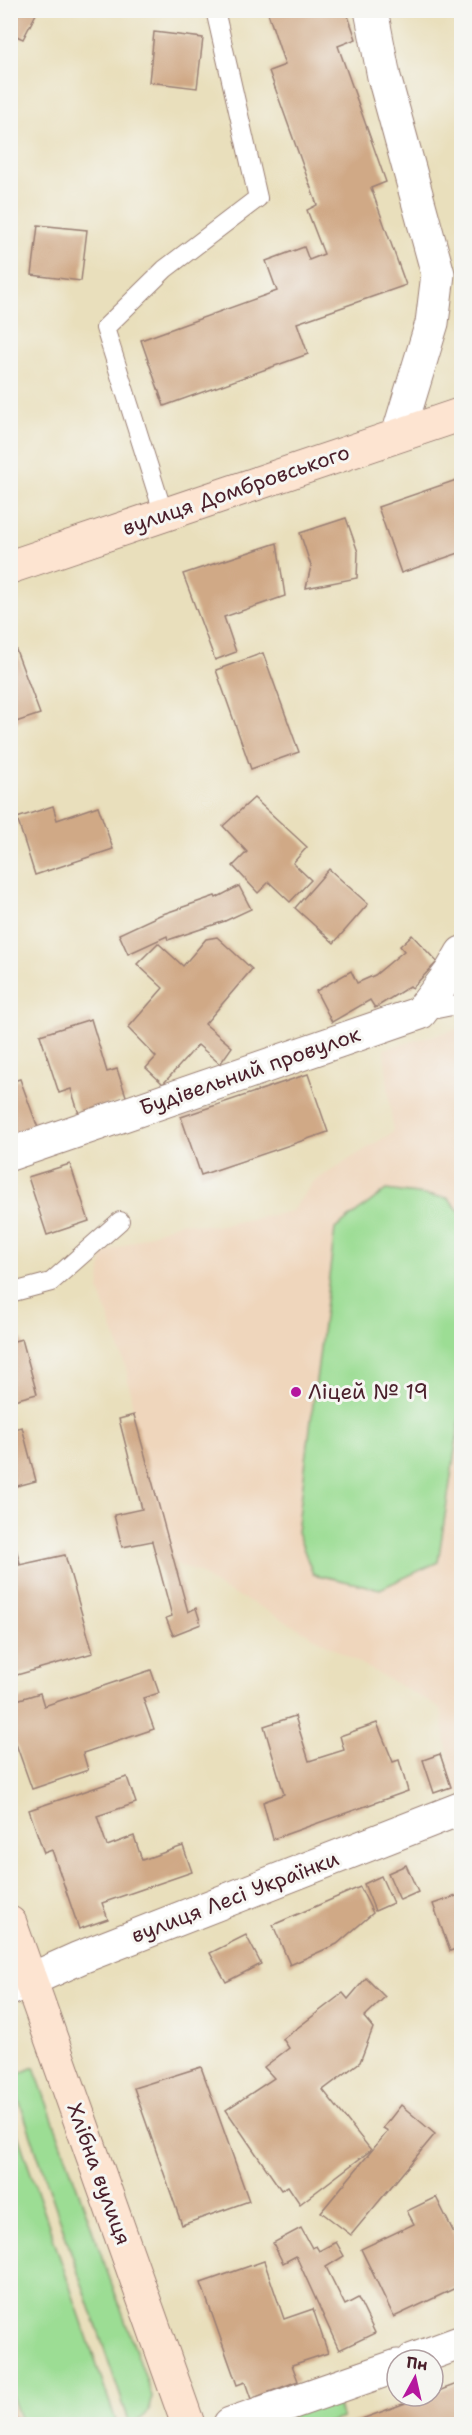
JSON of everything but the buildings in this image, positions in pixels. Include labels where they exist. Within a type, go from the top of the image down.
[{"type":"street","points":[[371,10],[384,77],[438,274],[432,323],[398,435]]},
{"type":"street","name":"вулиця Домбровського","points":[[10,567],[462,414]]},
{"type":"street","points":[[420,1013],[451,972],[462,953]]},
{"type":"street","name":"Будівельний провулок","points":[[10,1154],[420,1013]]},
{"type":"street","name":"вулиця Лесі Українки","points":[[20,1985],[79,1958],[462,1808]]},
{"type":"street","name":"Хлібна вулиця","points":[[10,1923],[20,1985],[180,2422]]},
{"type":"street","points":[[445,2348],[462,2342]]},
{"type":"street","points":[[230,2424],[385,2370]]},
{"type":"lane","points":[[164,515],[105,327],[165,269],[258,198],[215,10]]},
{"type":"lane","points":[[420,1013],[462,1004]]},
{"type":"lane","points":[[10,1293],[51,1282],[120,1221]]},
{"type":"shaded area","name":"Ліцей № 19","points":[[461,1028],[461,1792],[454,1795],[441,1709],[257,1605],[220,1588],[200,1573],[174,1563],[135,1421],[126,1368],[99,1290],[103,1254],[181,1222],[216,1226],[292,1211],[313,1182],[393,1132],[384,1049]]},
{"type":"green space","points":[[386,1190],[448,1198],[461,1213],[462,1404],[438,1562],[380,1589],[313,1574],[297,1532],[335,1229]]},
{"type":"green space","points":[[34,2067],[152,2396],[146,2414],[130,2424],[11,2077]]},
{"type":"green space","points":[[11,2115],[117,2424],[22,2424],[10,2391]]},
{"type":"green space","points":[[335,2398],[342,2418],[323,2424],[266,2424]]},
{"type":"place","name":"Ліцей № 19","points":[[296,1392]]}]
